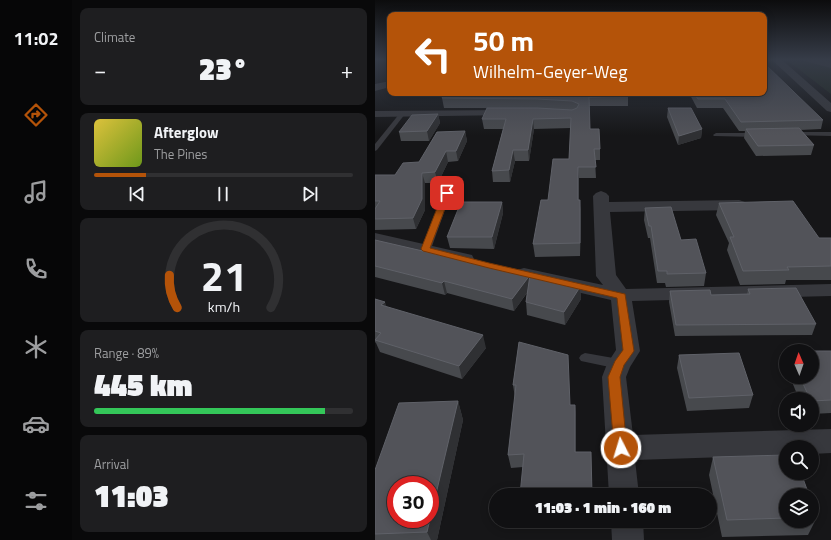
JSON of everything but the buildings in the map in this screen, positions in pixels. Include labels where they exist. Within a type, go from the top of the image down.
[{"type":"street","points":[[803,84],[831,109]]},
{"type":"street","points":[[375,88],[387,85]]},
{"type":"street","points":[[375,114],[477,111],[524,113]]},
{"type":"street","points":[[624,488],[614,377],[619,364],[628,351],[621,296],[605,276],[602,201],[739,205]]},
{"type":"street","points":[[375,238],[426,249],[481,264]]},
{"type":"street","points":[[504,269],[621,296],[831,290]]},
{"type":"street","points":[[621,448],[831,441]]},
{"type":"street","points":[[627,528],[628,540]]},
{"type":"lane","points":[[375,149],[402,114]]},
{"type":"lane","points":[[780,134],[831,134]]},
{"type":"lane","points":[[716,136],[764,135]]},
{"type":"lane","points":[[426,249],[447,193]]},
{"type":"lane","points":[[585,358],[619,364]]},
{"type":"shaded area","points":[[818,84],[831,84],[831,94]]},
{"type":"route","points":[[447,193],[426,249],[489,266],[621,296],[628,351],[619,364],[614,377],[621,448]]}]
